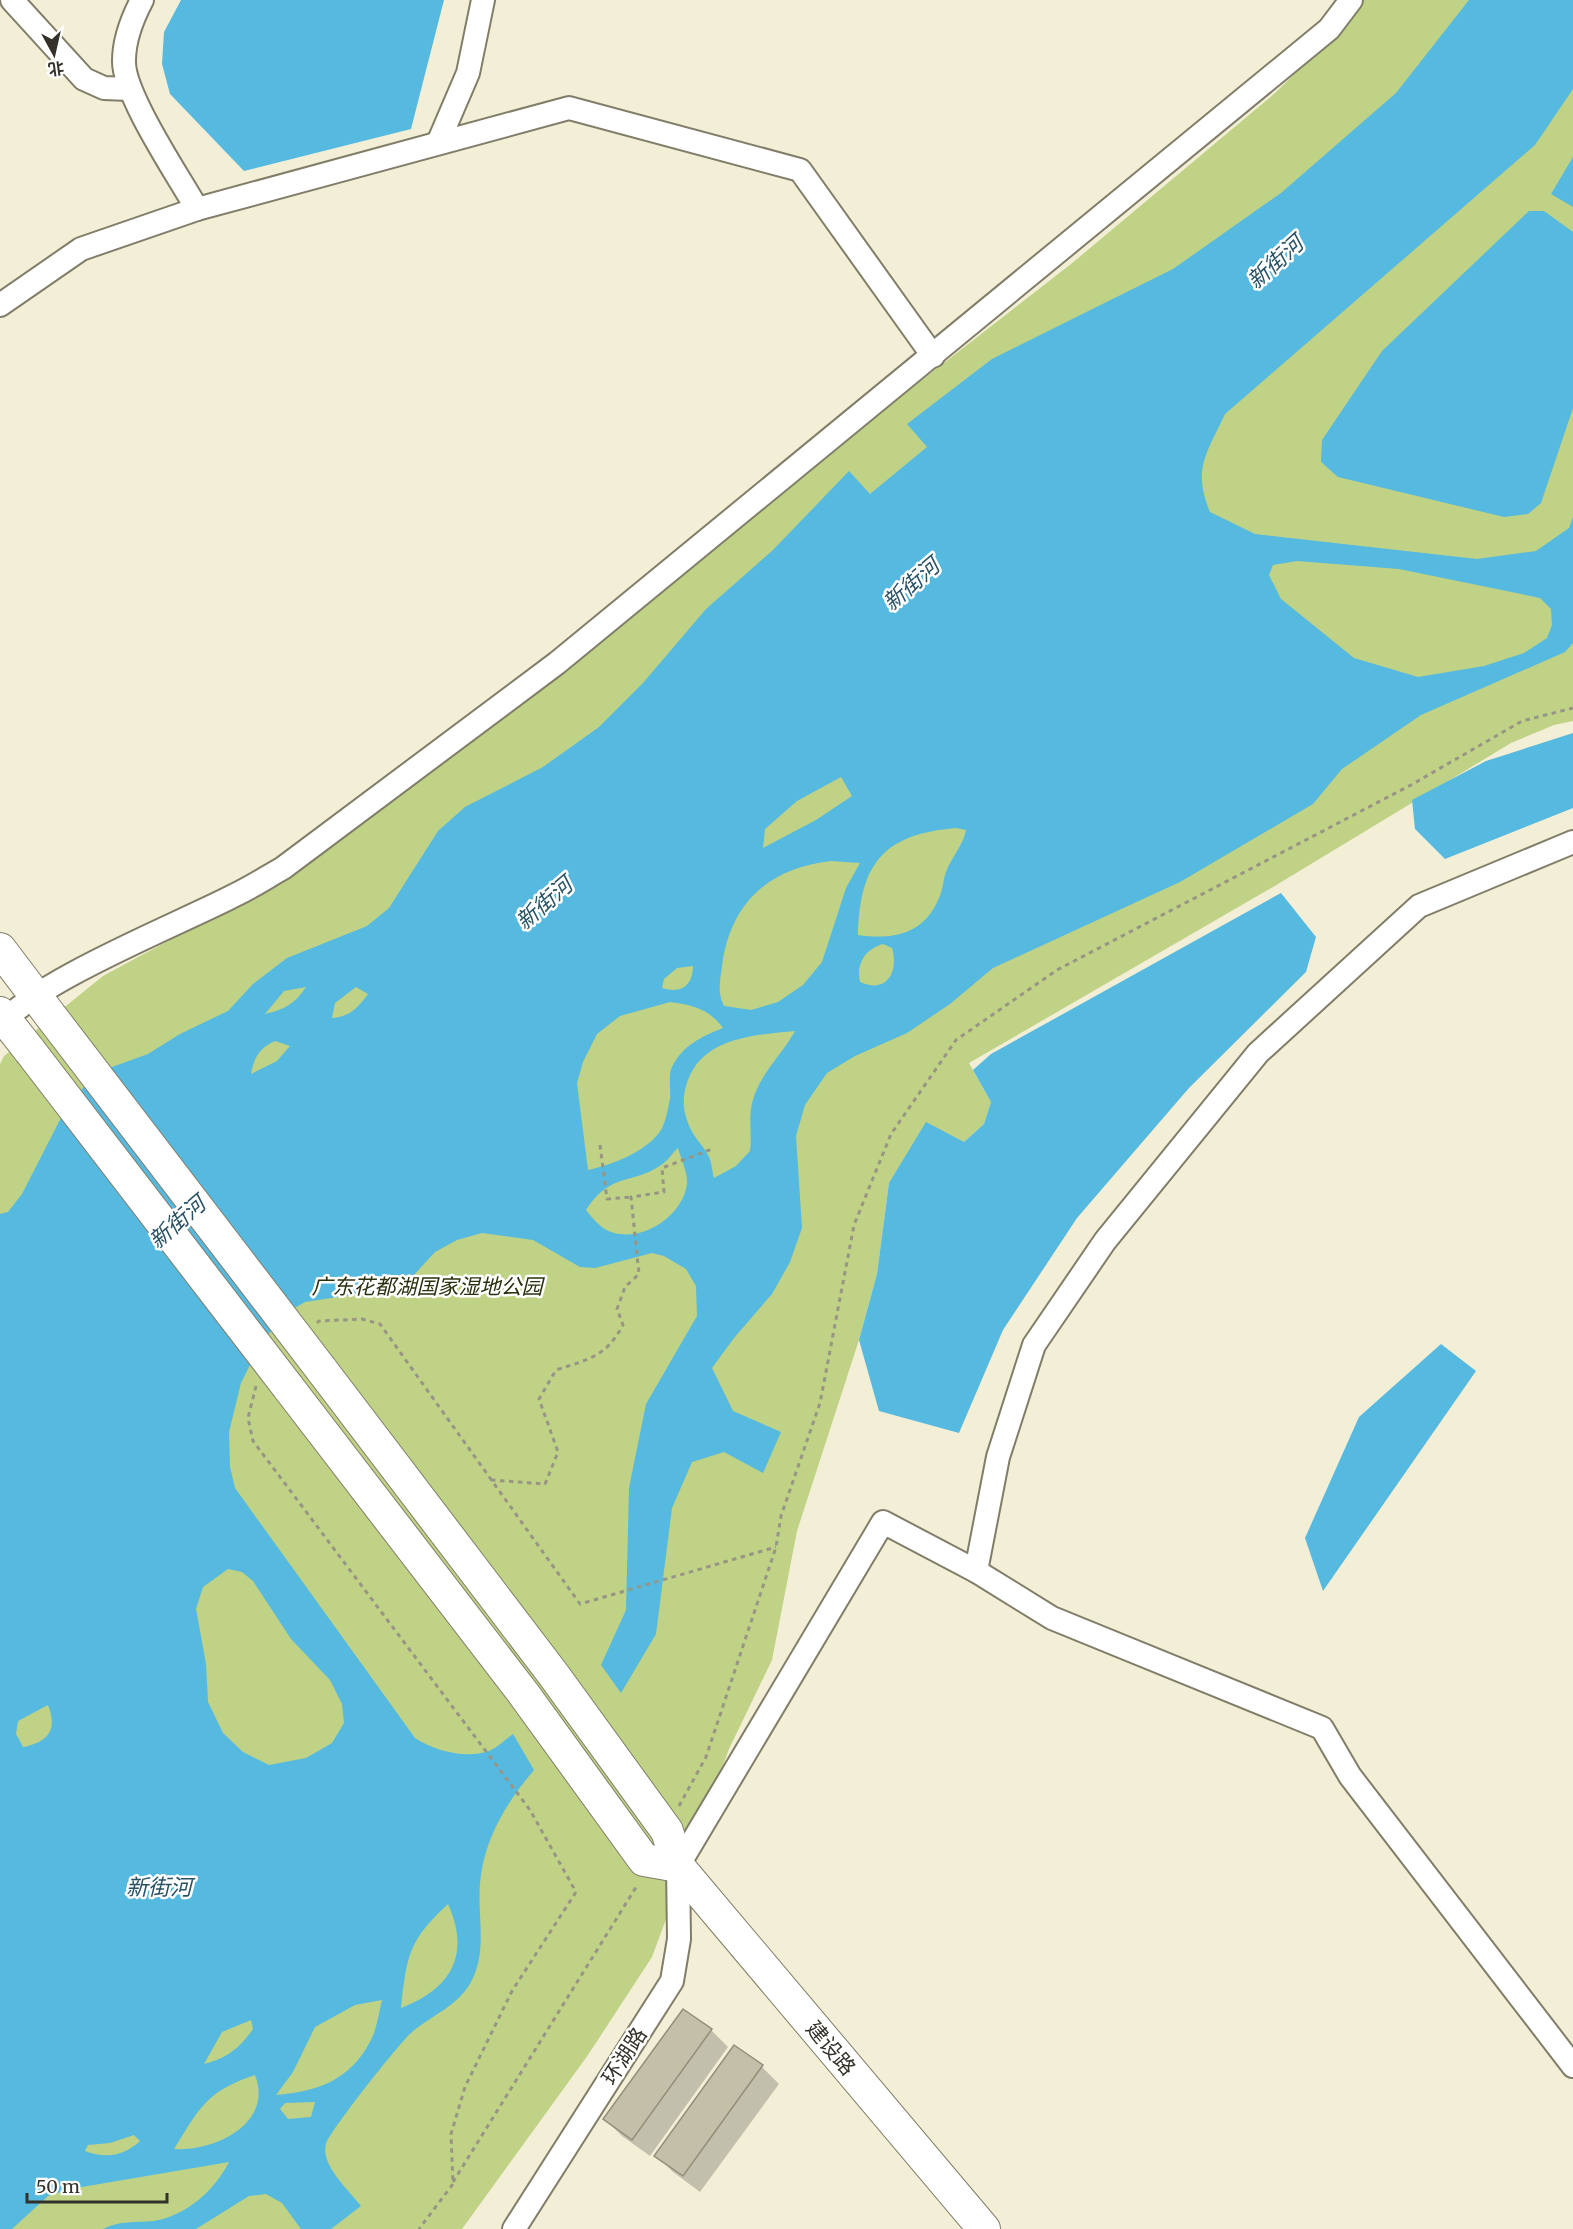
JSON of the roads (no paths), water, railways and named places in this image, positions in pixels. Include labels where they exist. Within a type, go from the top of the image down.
[{"type":"main road","points":[[0,949],[553,1674],[596,1737],[668,1833],[678,1866],[644,1860],[523,1694],[30,1051],[2,1020]]},
{"type":"main road","name":"建设路","points":[[678,1866],[984,2229]]},
{"type":"street","points":[[12,0],[84,79],[104,88],[129,89]]},
{"type":"street","points":[[142,0],[127,36],[124,63],[129,89],[197,208]]},
{"type":"street","points":[[438,143],[468,73],[483,0]]},
{"type":"street","points":[[2,1020],[43,1005],[164,928],[235,896],[309,851],[557,663],[933,356],[1329,28],[1351,0]]},
{"type":"street","points":[[0,305],[81,249],[197,208],[570,108],[800,170],[933,356]]},
{"type":"street","points":[[976,1571],[998,1457],[1034,1345],[1105,1241],[1258,1053],[1419,906],[1573,842]]},
{"type":"street","points":[[678,1866],[883,1522],[976,1571],[1052,1618],[1322,1728],[1350,1776],[1573,2066]]},
{"type":"street","name":"环湖路","points":[[514,2229],[672,1981],[680,1939],[678,1866]]},
{"type":"water","points":[[181,0],[444,0],[411,129],[244,171],[170,94],[162,64],[164,32]]},
{"type":"water","name":"新街河","points":[[1469,0],[1573,0],[1573,89],[1535,145],[1225,414],[1204,462],[1202,484],[1205,497],[1210,512],[1255,534],[1477,559],[1536,551],[1569,528],[1573,517],[1573,643],[1565,652],[1421,715],[1342,769],[1313,804],[1180,882],[993,968],[950,1004],[907,1033],[855,1056],[827,1073],[805,1105],[796,1136],[802,1228],[790,1262],[772,1294],[734,1338],[712,1368],[733,1411],[781,1432],[763,1473],[724,1452],[692,1462],[672,1508],[656,1634],[621,1693],[601,1665],[626,1610],[629,1488],[646,1404],[697,1316],[696,1286],[686,1269],[664,1256],[652,1253],[595,1268],[580,1267],[533,1240],[482,1233],[457,1240],[435,1252],[412,1277],[390,1289],[305,1302],[288,1312],[262,1341],[241,1383],[229,1432],[230,1467],[235,1488],[415,1738],[441,1750],[470,1754],[492,1750],[513,1734],[534,1770],[514,1795],[498,1822],[486,1851],[480,1883],[481,1946],[476,1970],[471,1982],[459,1998],[405,2039],[330,2136],[325,2152],[327,2160],[331,2169],[361,2206],[331,2229],[301,2229],[282,2203],[266,2194],[249,2196],[196,2229],[103,2229],[122,2223],[154,2221],[177,2214],[208,2192],[229,2162],[70,2189],[48,2196],[12,2229],[0,2229],[0,1214],[8,1212],[22,1194],[67,1106],[90,1080],[112,1067],[148,1054],[180,1034],[228,1011],[253,984],[287,958],[367,926],[389,908],[438,831],[465,807],[543,767],[599,727],[643,683],[706,609],[773,550],[849,471],[870,494],[927,447],[907,424],[992,359],[1173,269],[1281,193],[1396,93]],"holes":[[[1297,561],[1399,569],[1540,598],[1551,609],[1552,625],[1547,638],[1524,653],[1484,666],[1418,677],[1354,658],[1281,599],[1269,575],[1273,565]],[[841,777],[852,796],[816,820],[763,848],[765,829],[797,801]],[[956,828],[966,830],[946,872],[939,898],[925,920],[916,927],[895,935],[883,937],[858,935],[864,889],[880,857],[893,846],[910,837],[931,831]],[[831,861],[860,863],[846,888],[822,962],[803,985],[778,1002],[751,1010],[724,1006],[720,996],[720,987],[726,944],[743,907],[771,881],[809,865]],[[883,944],[892,948],[894,965],[889,978],[877,985],[860,982],[859,969],[863,958],[877,946]],[[693,966],[691,979],[685,987],[675,990],[662,988],[664,979],[677,968]],[[306,987],[294,1002],[265,1014],[284,991]],[[356,987],[368,994],[361,1004],[343,1016],[332,1018],[335,1003]],[[670,1002],[700,1009],[712,1016],[723,1028],[693,1043],[676,1059],[670,1074],[670,1099],[667,1115],[655,1138],[628,1156],[588,1170],[577,1083],[583,1062],[597,1034],[620,1016]],[[795,1031],[758,1087],[750,1114],[750,1151],[736,1166],[714,1178],[709,1158],[685,1115],[685,1090],[696,1066],[706,1055],[718,1047],[748,1037]],[[275,1041],[290,1046],[277,1061],[251,1074],[261,1050]],[[678,1148],[687,1184],[678,1206],[661,1223],[638,1233],[614,1233],[602,1227],[586,1210],[605,1189],[644,1174],[665,1162]],[[228,1569],[242,1572],[253,1581],[291,1639],[330,1680],[342,1704],[344,1723],[332,1743],[306,1758],[269,1765],[243,1752],[223,1733],[208,1702],[206,1664],[196,1609],[203,1587]],[[48,1705],[52,1721],[49,1734],[32,1745],[23,1747],[16,1734],[18,1721]],[[448,1904],[455,1922],[457,1939],[452,1968],[433,1991],[401,2008],[405,1975],[417,1939]],[[382,2000],[371,2040],[363,2054],[343,2074],[319,2087],[276,2095],[293,2072],[315,2027],[355,2005]],[[251,2020],[253,2029],[243,2042],[226,2056],[204,2064],[222,2032]],[[255,2075],[259,2092],[256,2108],[248,2121],[222,2140],[206,2146],[174,2149],[206,2102],[226,2087]],[[315,2102],[311,2117],[288,2119],[280,2109],[285,2103]],[[134,2135],[140,2141],[128,2150],[114,2155],[85,2151],[88,2145],[110,2143]]]},
{"type":"water","points":[[1573,157],[1573,207],[1551,194]]},
{"type":"water","points":[[1529,211],[1544,211],[1573,232],[1573,408],[1541,503],[1528,514],[1504,517],[1338,477],[1321,462],[1322,440],[1382,351]]},
{"type":"water","points":[[1573,733],[1573,808],[1445,859],[1415,829],[1412,800],[1486,761]]},
{"type":"water","points":[[1281,893],[1316,937],[1306,972],[1189,1088],[1077,1218],[1003,1330],[959,1433],[879,1411],[859,1340],[877,1274],[889,1183],[926,1122],[964,1142],[984,1124],[991,1102],[973,1070],[991,1054]]},
{"type":"water","points":[[1441,1344],[1476,1371],[1323,1591],[1305,1538],[1359,1417]]},
{"type":"park label","name":"广东花都湖国家湿地公园","points":[[427,1286]]}]
